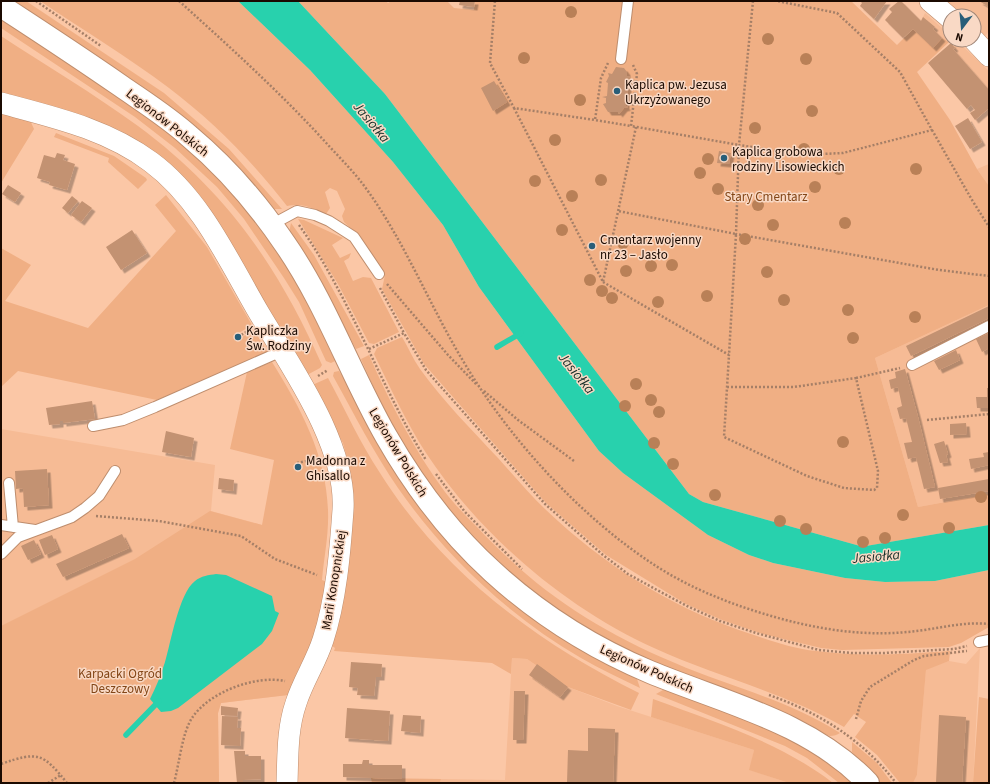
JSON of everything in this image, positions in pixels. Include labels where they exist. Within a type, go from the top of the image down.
[{"type":"main road","name":"Legionów Polskich","points":[[1,6],[76,55],[188,134],[233,177],[285,244],[309,284],[385,435],[404,465],[428,500],[471,552],[533,606],[584,639],[649,672],[792,729],[812,739],[842,759],[868,783]]},
{"type":"street","points":[[930,1],[942,11]]},
{"type":"street","name":"Marii Konopnickiej","points":[[1,103],[68,121],[97,132],[134,151],[164,172],[188,198],[201,216],[282,351],[316,411],[330,442],[338,467],[342,487],[343,508],[335,581],[324,639],[301,691],[292,716],[289,738],[288,783]]},
{"type":"lane","points":[[621,59],[628,1]]},
{"type":"lane","points":[[271,225],[297,211],[329,220],[354,237],[379,274]]},
{"type":"lane","points":[[912,365],[989,326]]},
{"type":"lane","points":[[93,426],[123,420],[282,351]]},
{"type":"lane","points":[[1,554],[18,537],[72,517],[99,496],[115,471]]},
{"type":"lane","points":[[9,483],[13,527]]},
{"type":"lane","points":[[1,525],[38,530]]},
{"type":"path","points":[[179,1],[268,81],[361,182],[397,235],[468,369],[499,414],[533,456],[600,524],[657,566],[706,593],[758,612],[835,630],[862,633],[904,633],[976,622],[989,624]]},
{"type":"path","points":[[495,1],[490,63],[603,282],[728,355]]},
{"type":"path","points":[[753,1],[739,145],[736,234],[724,437],[807,476],[844,488],[875,489],[878,483],[878,471],[856,378]]},
{"type":"path","points":[[777,1],[837,13],[900,72],[972,200],[989,227]]},
{"type":"path","points":[[595,120],[601,81],[606,67],[611,60],[621,59],[630,63],[637,74],[631,126]]},
{"type":"path","points":[[514,108],[595,120],[802,155],[843,153],[932,130]]},
{"type":"path","points":[[603,282],[636,127]]},
{"type":"path","points":[[618,211],[736,234],[939,270],[989,276]]},
{"type":"path","points":[[574,461],[523,424],[469,378],[443,350],[379,274],[376,279],[404,333],[426,370],[545,504],[574,532],[628,574],[687,606],[756,634],[819,650],[877,653],[954,649],[984,641]]},
{"type":"path","points":[[365,351],[404,333]]},
{"type":"path","points":[[727,387],[794,387],[856,378],[912,365]]},
{"type":"path","points":[[927,420],[989,414]]},
{"type":"path","points":[[416,443],[427,462]]},
{"type":"path","points":[[297,463],[310,460]]},
{"type":"path","points":[[431,468],[466,512],[525,572]]},
{"type":"path","points":[[72,517],[91,516],[159,520],[241,536],[287,564],[335,581]]},
{"type":"path","points":[[856,719],[861,701],[870,687],[914,660],[924,656],[967,651]]},
{"type":"path","points":[[174,783],[187,730],[196,713],[218,695],[234,687],[260,680],[276,680]]},
{"type":"path","points":[[766,693],[795,705],[839,728],[879,761],[896,783]]},
{"type":"path","points":[[1,764],[30,755],[38,756],[53,765],[67,783]]},
{"type":"path","points":[[48,783],[61,775]]},
{"type":"shaded area","points":[[938,1],[989,1],[989,30],[987,34],[984,37],[982,36],[982,8],[946,8]]},
{"type":"shaded area","points":[[925,13],[942,28],[942,38],[933,48],[913,29],[921,21]]},
{"type":"shaded area","points":[[965,48],[989,71],[989,90],[953,49]]},
{"type":"shaded area","points":[[989,164],[989,186],[977,169]]},
{"type":"shaded area","points":[[989,305],[989,494],[918,507],[875,358]]},
{"type":"shaded area","name":"Karpacki Ogród Deszczowy","points":[[1,429],[215,465],[211,511],[262,525],[322,575],[314,630],[288,695],[221,703],[218,713],[219,783],[1,783]]},
{"type":"shaded area","points":[[980,648],[973,783],[913,783],[917,775],[926,669],[949,661],[966,664]]},
{"type":"shaded area","points":[[512,658],[527,659],[568,687],[617,706],[754,750],[750,770],[789,783],[440,783],[441,779],[505,780]]},
{"type":"green space","points":[[10,1],[26,1],[164,93],[229,149],[282,209],[273,209]]},
{"type":"green space","points":[[40,1],[238,1],[310,70],[393,162],[443,225],[479,287],[599,451],[623,473],[708,535],[749,555],[773,563],[845,578],[885,582],[935,581],[989,570],[989,627],[961,643],[949,647],[842,650],[821,648],[763,634],[722,620],[686,604],[606,555],[546,503],[424,364],[382,289],[385,275],[361,238],[344,222],[342,216],[345,209],[337,191],[330,188],[325,192],[330,208],[326,214],[299,205],[287,206],[247,158],[186,101],[138,65]]},
{"type":"green space","name":"Stary Cmentarz","points":[[298,1],[386,1],[388,3],[391,1],[447,1],[454,8],[474,10],[475,1],[851,1],[897,45],[913,29],[933,47],[942,38],[943,48],[917,72],[950,120],[977,169],[989,186],[989,305],[875,358],[918,507],[989,494],[989,525],[860,546],[703,502],[689,494],[385,94]]},
{"type":"green space","points":[[1,19],[138,110],[179,141],[220,180],[250,214],[302,289],[335,361],[331,363],[326,361],[299,302],[284,278],[244,219],[217,187],[175,148],[135,117],[1,28]]},
{"type":"green space","points":[[1,36],[87,91],[138,126],[198,177],[223,204],[268,263],[305,329],[322,365],[320,368],[307,375],[155,154],[119,130],[1,97]]},
{"type":"green space","points":[[1,111],[29,118],[34,129],[1,183]]},
{"type":"green space","points":[[56,133],[114,156],[147,180],[138,189],[108,162],[109,158],[54,137]]},
{"type":"green space","points":[[166,195],[207,247],[252,325],[234,336],[237,340],[254,330],[268,353],[157,400],[18,371],[1,387],[1,248],[31,265],[5,301],[88,328],[176,231],[155,205]]},
{"type":"green space","points":[[298,219],[304,220],[343,238],[332,245],[340,258],[351,253],[349,258],[344,261],[353,281],[363,277],[371,278],[399,332],[374,344],[369,343],[338,284]]},
{"type":"green space","points":[[291,223],[314,255],[364,346],[356,349],[325,292],[289,233]]},
{"type":"green space","points":[[402,337],[417,365],[438,392],[542,506],[580,540],[602,557],[650,588],[700,615],[727,626],[800,649],[849,654],[899,654],[950,651],[949,661],[926,670],[917,775],[913,783],[900,783],[877,755],[855,737],[866,722],[854,714],[844,727],[774,694],[702,668],[654,648],[621,632],[588,612],[527,566],[498,540],[448,483],[426,453],[398,404],[374,354],[377,348]]},
{"type":"green space","points":[[369,355],[403,426],[423,460],[445,492],[499,550],[545,589],[593,622],[646,650],[696,672],[780,703],[821,722],[840,733],[833,736],[827,735],[789,715],[651,661],[587,629],[531,589],[504,567],[479,543],[434,492],[392,426],[379,399],[361,359]]},
{"type":"green space","name":"Karpacki Ogród Deszczowy","points":[[272,362],[293,397],[317,451],[326,489],[328,510],[327,537],[322,580],[329,583],[305,665],[299,668],[288,695],[221,703],[218,713],[219,783],[1,783],[1,626],[135,559],[210,511],[262,525],[274,460],[230,449],[247,372]]},
{"type":"green space","points":[[339,371],[409,489],[637,679],[640,688],[588,662],[554,641],[504,604],[458,561],[437,538],[389,475],[333,376],[334,372]]},
{"type":"green space","points":[[328,378],[373,462],[405,509],[432,542],[462,573],[494,601],[528,627],[601,673],[639,693],[631,710],[568,687],[527,659],[512,658],[511,674],[492,663],[334,651],[335,648],[331,645],[352,512],[351,474],[343,443],[310,386]]},
{"type":"green space","points":[[663,690],[671,691],[743,718],[790,739],[833,766],[852,783],[839,783],[807,758],[785,746],[656,694]]},
{"type":"green space","points":[[979,697],[989,699],[989,783],[973,783]]},
{"type":"green space","points":[[653,699],[769,744],[813,769],[833,783],[789,783],[749,770],[754,750],[651,717]]},
{"type":"green space","points":[[852,742],[877,763],[892,783],[880,783],[852,752]]},
{"type":"green space","points":[[371,778],[441,779],[440,783],[372,783]]},
{"type":"water","name":"Jasiołka","points":[[238,1],[298,1],[385,94],[689,494],[703,502],[860,546],[989,525],[989,570],[935,581],[885,582],[845,578],[773,563],[749,555],[708,535],[623,473],[599,451],[479,287],[443,225],[393,162],[310,70]]},
{"type":"water","points":[[216,574],[226,575],[272,596],[275,611],[279,613],[272,631],[262,644],[178,708],[171,711],[161,712],[150,699],[163,667],[176,618],[184,596],[189,587],[197,579]]},
{"type":"building","points":[[460,1],[475,1],[474,7],[459,5]]},
{"type":"building","points":[[860,1],[887,1],[874,19],[860,6],[862,3]]},
{"type":"building","points":[[901,1],[921,21],[923,17],[935,27],[933,29],[942,38],[933,48],[913,29],[903,38],[885,20],[892,12],[889,9]]},
{"type":"building","points":[[979,1],[989,1],[989,7]]},
{"type":"building","points":[[945,48],[955,48],[953,49],[989,90],[989,108],[975,120],[970,113],[975,110],[971,105],[967,109],[928,63]]},
{"type":"building","name":"Kaplica pw. Jezusa Ukrzyżowanego","points":[[616,67],[624,68],[627,72],[627,76],[631,76],[629,78],[630,85],[628,85],[628,102],[626,101],[626,106],[628,107],[624,108],[619,114],[618,112],[608,112],[603,104],[606,103],[606,98],[602,97],[607,96],[608,83],[606,82],[609,76],[608,73],[612,74]]},
{"type":"building","points":[[494,81],[507,102],[493,111],[481,88]]},
{"type":"building","points":[[968,118],[982,142],[970,149],[955,126]]},
{"type":"building","name":"Kaplica grobowa rodziny Lisowieckich","points":[[719,151],[731,153],[729,164],[717,163]]},
{"type":"building","points":[[57,153],[65,155],[63,160],[75,164],[67,190],[49,185],[50,182],[37,178],[44,155],[55,158]]},
{"type":"building","points":[[8,185],[21,193],[15,202],[2,194]]},
{"type":"building","points":[[72,196],[78,201],[68,213],[62,208]]},
{"type":"building","points":[[82,201],[92,208],[81,222],[71,215]]},
{"type":"building","points":[[132,230],[147,253],[121,270],[106,247]]},
{"type":"building","points":[[989,306],[989,318],[911,356],[906,346]]},
{"type":"building","points":[[989,333],[989,348],[982,352],[976,339]]},
{"type":"building","points":[[956,350],[960,360],[939,370],[934,361]]},
{"type":"building","points":[[905,369],[935,487],[924,489],[916,457],[908,459],[904,443],[912,442],[906,418],[900,419],[897,408],[902,406],[898,387],[891,389],[889,380],[896,378],[895,372]]},
{"type":"building","points":[[987,388],[989,388],[989,408],[977,408],[976,397],[987,397]]},
{"type":"building","points":[[92,401],[95,419],[63,423],[63,421],[60,421],[60,424],[49,425],[46,408]]},
{"type":"building","points":[[966,423],[967,434],[950,435],[950,424]]},
{"type":"building","points":[[166,431],[194,438],[191,457],[162,452]]},
{"type":"building","points":[[944,441],[948,454],[946,455],[948,462],[940,463],[934,444]]},
{"type":"building","points":[[989,452],[989,465],[971,469],[969,459],[984,457],[983,453]]},
{"type":"building","points":[[47,469],[49,505],[24,507],[23,488],[16,489],[15,471]]},
{"type":"building","points":[[219,478],[234,480],[233,491],[218,489]]},
{"type":"building","points":[[989,479],[989,491],[940,499],[938,488]]},
{"type":"building","points":[[122,534],[129,548],[63,577],[56,564]]},
{"type":"building","points":[[52,535],[58,549],[45,555],[39,540]]},
{"type":"building","points":[[34,540],[41,554],[28,560],[21,546]]},
{"type":"building","points":[[351,662],[382,664],[381,677],[376,677],[374,696],[357,695],[358,688],[349,687]]},
{"type":"building","points":[[537,664],[568,687],[560,697],[529,675]]},
{"type":"building","points":[[514,691],[525,691],[523,740],[513,740]]},
{"type":"building","points":[[221,706],[238,708],[237,716],[221,715]]},
{"type":"building","points":[[347,708],[390,711],[388,741],[345,738]]},
{"type":"building","points":[[403,715],[421,716],[420,733],[401,731]]},
{"type":"building","points":[[939,715],[966,717],[962,783],[936,783]]},
{"type":"building","points":[[222,716],[238,717],[237,728],[241,728],[240,746],[221,745]]},
{"type":"building","points":[[588,728],[615,729],[613,783],[567,783],[568,750],[588,751]]},
{"type":"building","points":[[234,751],[245,751],[245,756],[261,756],[261,779],[243,780],[243,783],[237,783]]},
{"type":"building","points":[[363,760],[369,760],[369,765],[402,765],[402,779],[343,777],[343,764],[362,764]]},
{"type":"waterway","points":[[497,347],[521,333]]},
{"type":"waterway","points":[[126,735],[159,701]]},
{"type":"place","name":"Kaplica pw. Jezusa Ukrzyżowanego","points":[[617,91]]},
{"type":"place","name":"Kaplica grobowa rodziny Lisowieckich","points":[[724,158]]},
{"type":"place","name":"Cmentarz wojenny nr 23 – Jasło","points":[[592,246]]},
{"type":"place","name":"Kapliczka Św. Rodziny","points":[[238,337]]},
{"type":"place","name":"Madonna z Ghisallo","points":[[298,467]]}]
